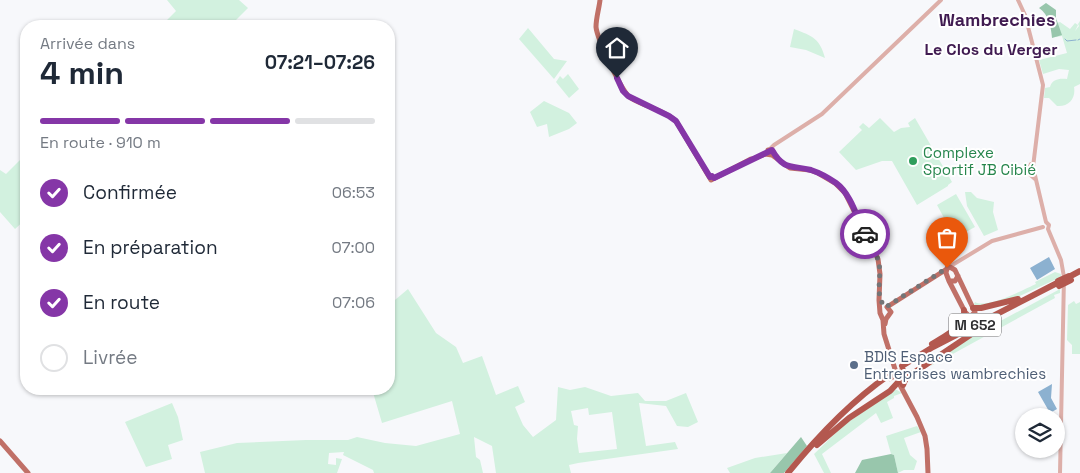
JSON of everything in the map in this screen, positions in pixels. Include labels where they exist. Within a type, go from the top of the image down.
[{"type":"highway","name":"M 652","points":[[904,366],[1080,272]]},
{"type":"highway","name":"M 652","points":[[788,473],[853,404],[899,380],[904,366],[951,338],[1059,283]]},
{"type":"highway","points":[[973,308],[1010,302],[1059,283]]},
{"type":"highway","points":[[904,366],[918,353],[959,325],[964,318],[964,310]]},
{"type":"highway","points":[[815,445],[849,418],[890,390],[899,380],[994,319]]},
{"type":"highway","name":"M 652","points":[[793,473],[806,454]]},
{"type":"main road","points":[[599,0],[597,31],[623,91],[631,98],[676,121],[712,178],[770,152],[791,168],[818,173],[836,183],[843,190],[878,259],[884,334],[899,380],[925,439],[928,451],[928,473]]},
{"type":"main road","points":[[881,313],[882,307],[887,307],[936,275],[952,267],[973,308],[974,313],[971,316],[967,315],[964,310],[950,281],[947,270]]},
{"type":"main road","points":[[950,281],[955,281],[958,276]]},
{"type":"main road","points":[[880,292],[881,302],[887,307],[890,314]]},
{"type":"main road","points":[[898,300],[885,320],[885,328],[899,380]]},
{"type":"main road","points":[[881,313],[884,317],[890,314]]},
{"type":"main road","points":[[0,441],[28,473]]},
{"type":"street","points":[[770,152],[779,142],[820,116],[941,0]]},
{"type":"street","points":[[1018,0],[1024,11],[1043,87],[1031,172],[1036,183],[1046,222],[1049,225],[1048,229],[1068,277],[1060,473]]},
{"type":"street","points":[[1043,227],[1043,224],[1046,222]]},
{"type":"street","points":[[947,270],[995,239],[1043,227],[1048,229]]},
{"type":"street","points":[[955,270],[954,266],[957,262]]},
{"type":"green space","points":[[167,0],[239,0],[248,8],[236,20],[167,20],[176,11]]},
{"type":"green space","points":[[1046,3],[1056,10],[1056,18],[1062,35],[1052,38],[1047,18],[1039,8]]},
{"type":"green space","points":[[1080,21],[1080,84],[1074,87],[1074,95],[1071,101],[1065,105],[1057,106],[1049,98],[1044,98],[1045,88],[1050,87],[1057,80],[1067,79],[1069,70],[1059,69],[1043,74],[1039,60],[1067,53],[1062,36],[1056,37],[1054,24],[1060,22],[1070,29],[1075,23],[1078,25],[1075,31],[1079,26]]},
{"type":"green space","points":[[528,28],[554,59],[567,61],[554,79],[519,39]]},
{"type":"green space","points":[[794,29],[815,39],[821,46],[825,58],[806,50],[790,47]]},
{"type":"green space","points":[[568,74],[579,89],[569,98],[556,82],[560,76],[563,79]]},
{"type":"green space","points":[[544,101],[569,113],[577,123],[569,129],[549,137],[547,124],[537,127],[530,112]]},
{"type":"green space","name":"Complexe Sportif JB Cibié","points":[[880,118],[894,132],[901,128],[910,127],[908,123],[915,118],[952,182],[917,205],[892,161],[882,161],[856,170],[839,152],[862,130],[859,127],[863,123],[869,128]]},
{"type":"green space","points":[[20,160],[20,224],[15,229],[0,212],[0,170],[6,174]]},
{"type":"green space","points":[[965,192],[971,192],[977,198],[994,202],[993,212],[998,230],[984,236],[967,206]]},
{"type":"green space","points":[[956,194],[975,227],[955,238],[937,205]]},
{"type":"green space","points":[[1055,272],[1061,274],[1061,277],[1011,300],[976,306],[974,304],[975,302],[988,303],[1005,298],[1036,284],[1035,282]]},
{"type":"green space","points":[[408,289],[436,333],[456,347],[463,363],[482,356],[496,395],[518,386],[525,402],[515,407],[523,425],[533,437],[556,420],[558,387],[570,390],[585,387],[611,396],[638,393],[645,401],[666,401],[686,393],[698,422],[688,427],[677,426],[666,406],[639,403],[646,446],[675,442],[678,449],[569,465],[571,473],[496,473],[492,446],[474,437],[476,457],[480,460],[483,473],[374,473],[373,470],[343,455],[344,452],[329,453],[328,464],[336,465],[336,458],[342,459],[337,473],[205,473],[200,452],[237,443],[348,440],[357,437],[385,443],[416,446],[460,434],[452,401],[382,423],[374,395],[395,395],[395,300]],"holes":[[[588,408],[589,415],[612,412],[617,449],[579,453],[578,426],[574,425],[571,411]]]},
{"type":"green space","points":[[1060,289],[1060,293],[1054,295],[1055,298],[929,367],[967,339]]},
{"type":"green space","points":[[1074,301],[1076,304],[1080,302],[1080,354],[1072,354],[1072,345],[1067,340],[1068,305]]},
{"type":"green space","points":[[895,390],[902,393],[894,396],[894,398],[887,402],[893,418],[881,423],[876,413],[822,454],[831,473],[824,473],[814,454],[844,425]]},
{"type":"green space","points":[[172,403],[178,417],[183,440],[168,445],[172,459],[146,467],[125,422]]},
{"type":"green space","points":[[917,426],[921,432],[904,438],[910,455],[917,461],[914,470],[904,470],[898,473],[894,455],[891,454],[886,436]]},
{"type":"green space","points":[[801,437],[807,446],[784,473],[770,473]]},
{"type":"green space","points":[[787,453],[770,473],[730,473],[727,468],[755,458]]},
{"type":"green space","points":[[894,455],[898,473],[855,473],[862,460]]},
{"type":"water","points":[[1049,257],[1055,269],[1037,280],[1030,268]]},
{"type":"water","points":[[1052,384],[1051,398],[1056,408],[1047,408],[1038,392]]},
{"type":"waterway","points":[[1065,39],[1067,41],[1076,40]]},
{"type":"way so far","points":[[865,234],[878,260],[880,268],[880,298],[886,307],[947,268]]},
{"type":"place","name":"Complexe Sportif JB Cibié","points":[[913,161]]},
{"type":"place","name":"BDIS Espace Entreprises wambrechies","points":[[854,365]]},
{"type":"district","name":"Wambrechies","points":[[997,19]]},
{"type":"district","name":"Le Clos du Verger","points":[[991,49]]},
{"type":"route","points":[[617,78],[623,91],[628,96],[676,121],[710,177],[714,178],[772,150],[788,167],[814,171],[839,186],[846,195],[865,234]]}]
